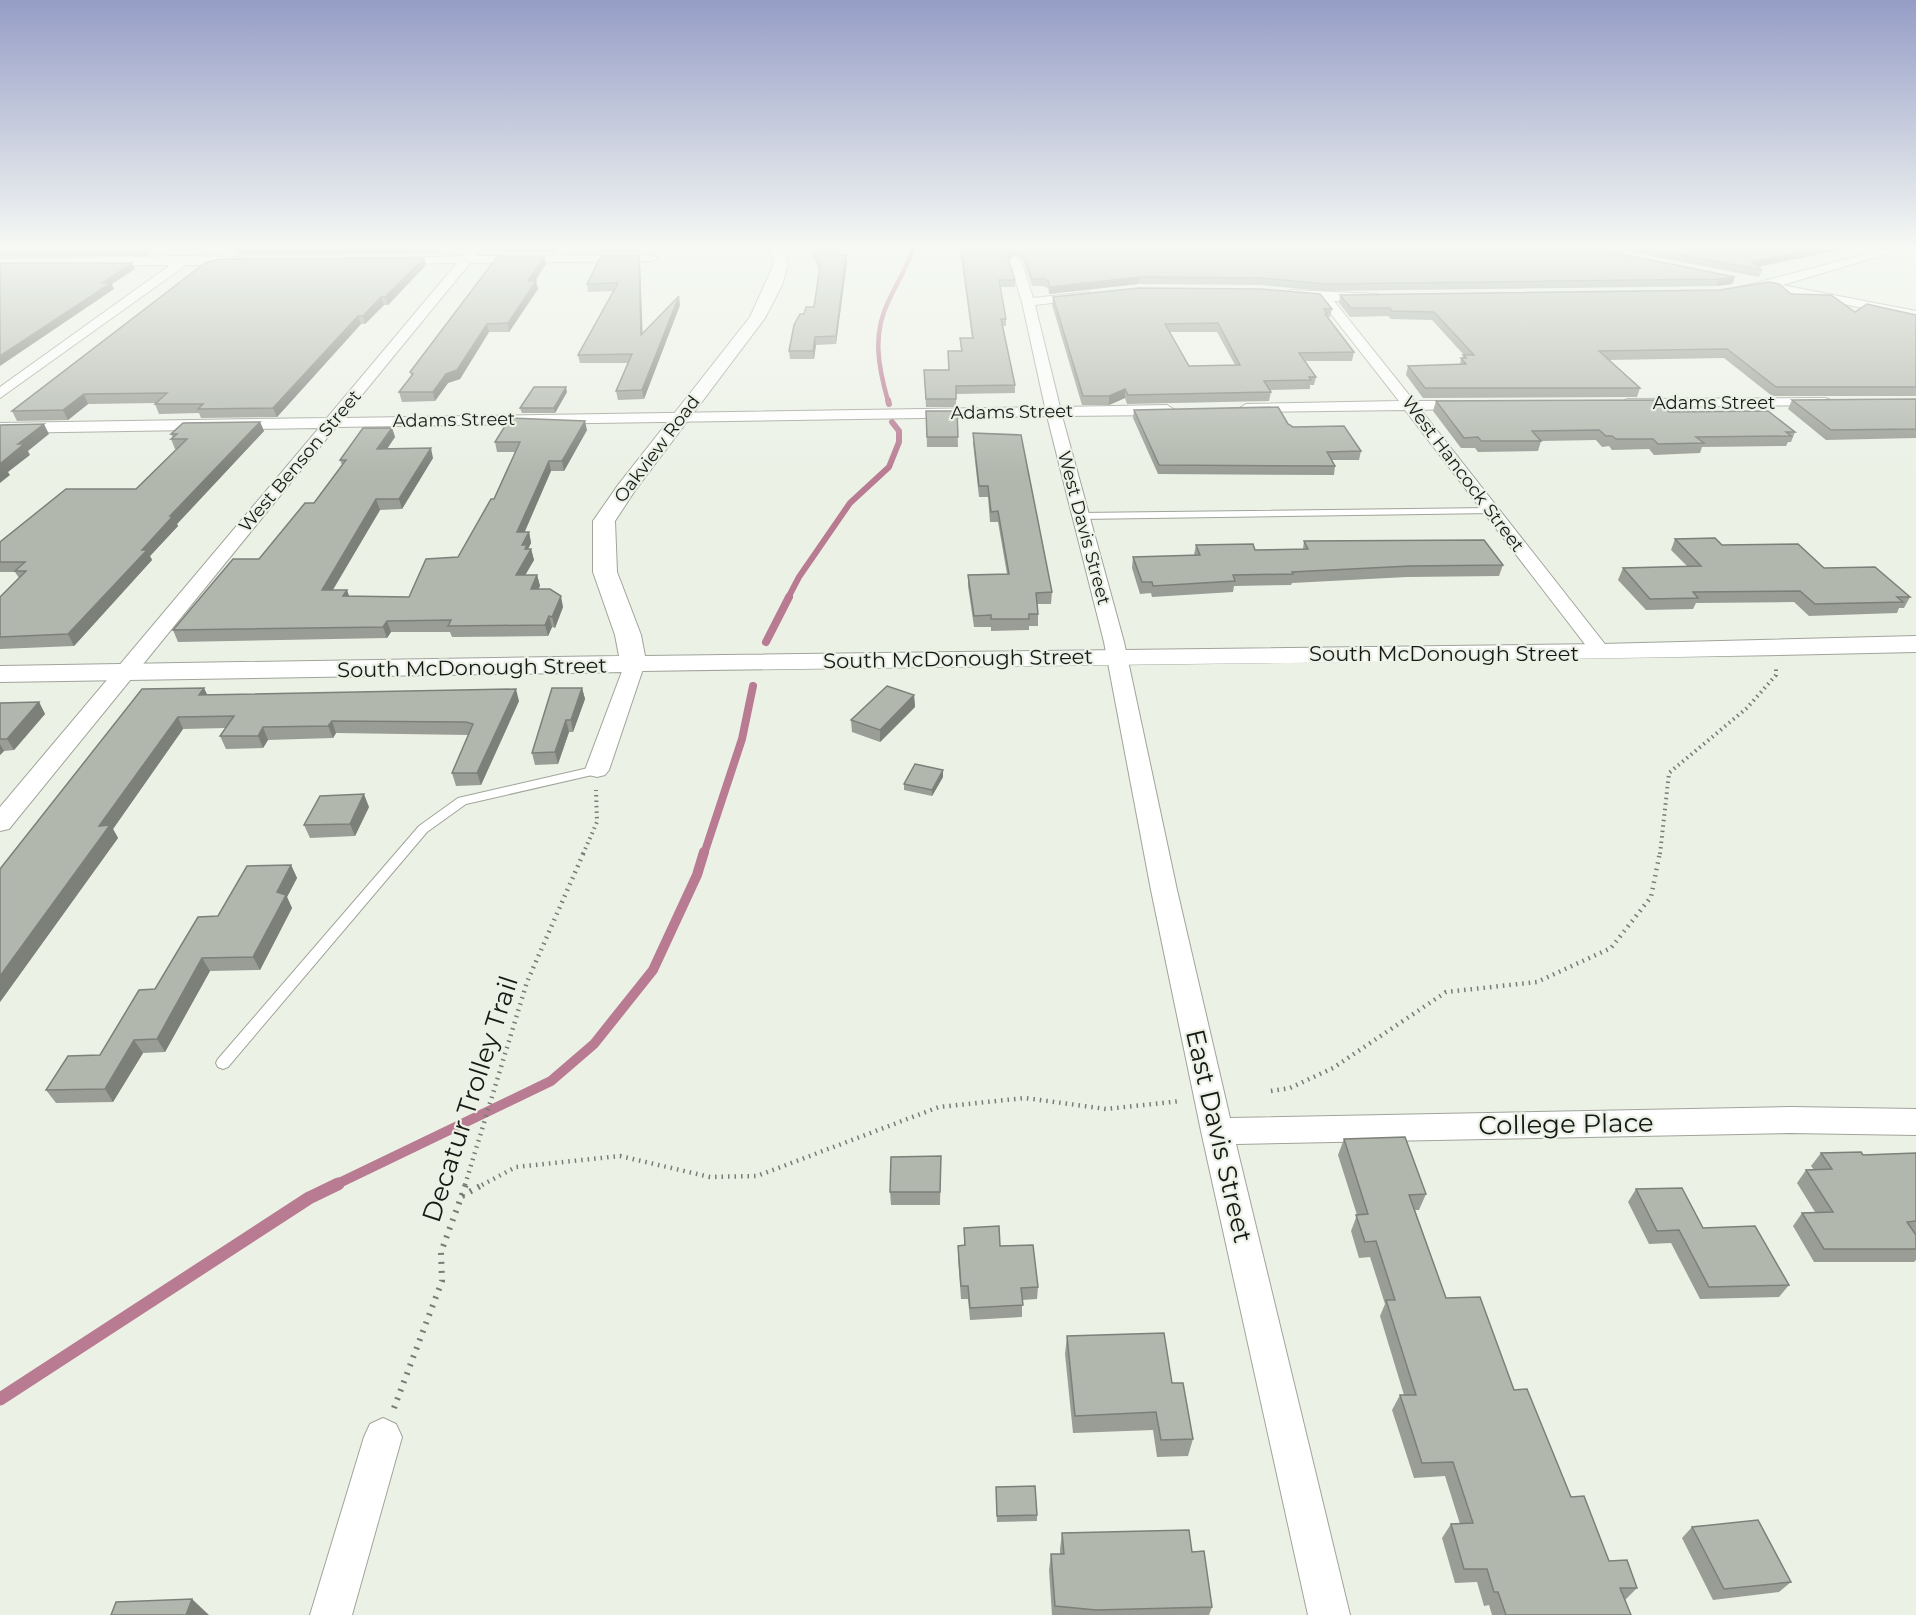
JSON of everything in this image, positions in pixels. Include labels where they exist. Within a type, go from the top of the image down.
[{"type":"street","points":[[0,394],[97,324]]},
{"type":"street","name":"West Benson Street","points":[[0,823],[413,324]]},
{"type":"street","name":"Oakview Road","points":[[634,666],[628,635],[605,572],[604,521],[752,324]]},
{"type":"street","name":"West Davis Street","points":[[1033,324],[1116,656]]},
{"type":"street","name":"West Hancock Street","points":[[1346,324],[1412,405],[1490,511],[1601,652]]},
{"type":"street","name":"Adams Street","points":[[1612,404],[1835,402]]},
{"type":"street","points":[[1226,410],[1483,404]]},
{"type":"street","name":"Adams Street","points":[[0,428],[334,421],[1180,410]]},
{"type":"street","name":"South McDonough Street","points":[[0,674],[634,666],[1116,656],[1601,652],[1916,644]]},
{"type":"street","name":"East Davis Street","points":[[1116,656],[1217,1131],[1329,1615]]},
{"type":"street","points":[[596,776],[634,666]]},
{"type":"street","name":"College Place","points":[[1217,1131],[1790,1120],[1916,1122]]},
{"type":"street","points":[[332,1615],[386,1428]]},
{"type":"lane","points":[[1080,516],[1490,511]]},
{"type":"lane","points":[[223,1063],[423,829],[462,801],[596,776]]},
{"type":"path","points":[[1271,1091],[1290,1088],[1333,1068],[1390,1032],[1446,992],[1537,982],[1611,948],[1651,897],[1664,834],[1669,773],[1747,708],[1776,675],[1777,648]]},
{"type":"path","name":"Decatur Trolley Trail","points":[[386,1428],[442,1281],[441,1252],[462,1196],[526,982],[597,822],[596,776]]},
{"type":"path","points":[[462,1196],[516,1167],[620,1156],[710,1177],[757,1176],[939,1107],[1025,1098],[1106,1108],[1182,1101]]},
{"type":"building","points":[[0,324],[48,324],[0,356]]},
{"type":"building","points":[[125,324],[350,324],[273,408],[198,409],[203,404],[155,404],[167,393],[84,394],[63,410],[12,411]]},
{"type":"building","points":[[446,324],[487,324],[457,370],[446,374],[433,392],[399,392],[413,374],[410,372]]},
{"type":"building","points":[[595,324],[641,324],[641,335],[651,324],[668,324],[642,390],[616,391],[632,354],[578,355]]},
{"type":"building","points":[[837,324],[836,336],[815,337],[813,351],[789,351],[794,325]]},
{"type":"building","points":[[971,324],[1002,324],[1015,385],[956,386],[956,399],[926,399],[924,370],[949,370],[948,351],[962,351],[960,338],[973,338]]},
{"type":"building","points":[[1061,324],[1165,324],[1189,366],[1240,365],[1219,324],[1333,324],[1354,352],[1299,353],[1316,377],[1309,377],[1311,380],[1264,381],[1271,392],[1128,395],[1125,389],[1109,396],[1083,396]]},
{"type":"building","points":[[1446,324],[1916,324],[1916,387],[1776,387],[1727,349],[1599,351],[1640,388],[1425,388],[1408,366],[1466,364],[1461,358],[1466,358],[1463,355],[1474,355]]},
{"type":"building","points":[[534,387],[566,387],[554,408],[520,408]]},
{"type":"building","points":[[1916,399],[1916,429],[1831,430],[1792,400]]},
{"type":"building","points":[[1655,400],[1669,412],[1768,411],[1795,432],[1786,432],[1791,436],[1696,437],[1704,443],[1658,444],[1653,439],[1616,439],[1606,436],[1599,430],[1532,431],[1541,441],[1481,441],[1478,437],[1464,438],[1436,401]]},
{"type":"building","points":[[1278,407],[1288,424],[1293,427],[1344,426],[1361,451],[1327,452],[1335,466],[1159,465],[1134,410]]},
{"type":"building","points":[[926,411],[957,411],[958,437],[927,437]]},
{"type":"building","points":[[510,418],[585,421],[562,461],[549,461],[517,532],[529,532],[522,545],[527,545],[525,549],[531,549],[516,575],[537,575],[531,589],[550,589],[561,596],[552,617],[549,616],[545,625],[448,626],[451,620],[387,621],[383,627],[173,630],[233,559],[259,559],[305,503],[314,503],[346,460],[340,460],[363,428],[392,428],[377,449],[431,448],[399,499],[376,499],[322,590],[347,590],[343,596],[409,597],[426,559],[458,557],[491,499],[494,499],[520,442],[495,442]]},
{"type":"building","points":[[260,422],[170,516],[173,516],[142,550],[147,550],[68,634],[0,637],[0,597],[26,571],[15,571],[25,562],[0,562],[0,542],[66,489],[136,489],[187,439],[171,439],[177,434],[171,434],[183,423]]},
{"type":"building","points":[[44,424],[18,444],[24,444],[0,464],[0,425]]},
{"type":"building","points":[[973,433],[1021,435],[1052,592],[1036,593],[1038,614],[1029,614],[1029,619],[991,619],[991,615],[974,616],[968,575],[1009,574],[998,511],[991,512],[988,486],[979,486]]},
{"type":"building","points":[[1715,538],[1722,545],[1798,544],[1824,568],[1875,567],[1910,597],[1897,597],[1903,602],[1815,604],[1800,591],[1693,592],[1698,598],[1650,599],[1623,568],[1701,566],[1675,539]]},
{"type":"building","points":[[1484,540],[1503,565],[1410,566],[1292,572],[1293,574],[1233,575],[1235,581],[1153,586],[1152,582],[1142,582],[1133,557],[1200,555],[1196,545],[1253,544],[1255,550],[1308,549],[1304,541]]},
{"type":"building","points":[[887,686],[914,695],[880,730],[851,720]]},
{"type":"building","points":[[204,688],[199,695],[516,689],[477,773],[452,773],[473,724],[466,722],[332,721],[328,726],[263,727],[258,736],[220,736],[234,716],[178,717],[99,826],[110,825],[0,976],[0,869],[142,689]]},
{"type":"building","points":[[552,688],[582,688],[571,720],[566,720],[555,752],[532,753]]},
{"type":"building","points":[[39,702],[7,739],[0,739],[0,703]]},
{"type":"building","points":[[915,764],[943,770],[932,790],[904,784]]},
{"type":"building","points":[[364,794],[350,824],[304,825],[320,796]]},
{"type":"building","points":[[291,865],[277,892],[286,895],[253,957],[202,958],[157,1039],[134,1040],[105,1089],[46,1090],[68,1056],[100,1055],[139,990],[155,989],[198,917],[218,916],[247,866]]},
{"type":"building","points":[[1405,1137],[1426,1194],[1409,1195],[1446,1298],[1480,1297],[1514,1390],[1527,1389],[1571,1497],[1584,1496],[1609,1561],[1627,1560],[1637,1588],[1620,1588],[1631,1615],[1506,1615],[1498,1592],[1494,1592],[1487,1569],[1464,1569],[1451,1524],[1473,1523],[1453,1462],[1422,1463],[1400,1395],[1416,1395],[1386,1300],[1395,1300],[1376,1241],[1365,1242],[1356,1215],[1368,1214],[1344,1139]]},
{"type":"building","points":[[1861,1152],[1863,1155],[1916,1153],[1916,1221],[1907,1222],[1916,1235],[1916,1249],[1824,1249],[1802,1213],[1833,1212],[1806,1170],[1832,1169],[1821,1153]]},
{"type":"building","points":[[941,1156],[940,1192],[890,1192],[891,1157]]},
{"type":"building","points":[[1682,1188],[1703,1228],[1755,1226],[1789,1285],[1709,1287],[1679,1230],[1657,1231],[1636,1189]]},
{"type":"building","points":[[999,1226],[1000,1246],[1033,1245],[1038,1287],[1021,1288],[1023,1305],[970,1308],[968,1286],[961,1286],[958,1246],[965,1245],[964,1228]]},
{"type":"building","points":[[1164,1333],[1172,1383],[1183,1383],[1193,1439],[1161,1440],[1156,1412],[1075,1416],[1067,1336]]},
{"type":"building","points":[[1035,1486],[1037,1515],[997,1516],[996,1487]]},
{"type":"building","points":[[1758,1520],[1791,1582],[1724,1589],[1692,1527]]},
{"type":"building","points":[[1189,1530],[1192,1552],[1204,1551],[1212,1607],[1096,1610],[1055,1606],[1051,1554],[1064,1554],[1062,1533]]},
{"type":"building","points":[[192,1599],[186,1615],[111,1615],[116,1602]]},
{"type":"waterway","points":[[880,324],[879,363],[888,401]]},
{"type":"waterway","points":[[888,400],[889,404]]},
{"type":"waterway","points":[[788,598],[799,577],[850,503],[889,467],[899,442],[899,431],[892,422]]},
{"type":"waterway","points":[[766,642],[789,597]]},
{"type":"waterway","points":[[704,854],[742,739],[753,686]]},
{"type":"waterway","points":[[335,1185],[551,1081],[594,1044],[653,970],[697,875],[704,852]]},
{"type":"waterway","points":[[0,1399],[309,1198],[338,1184]]}]
